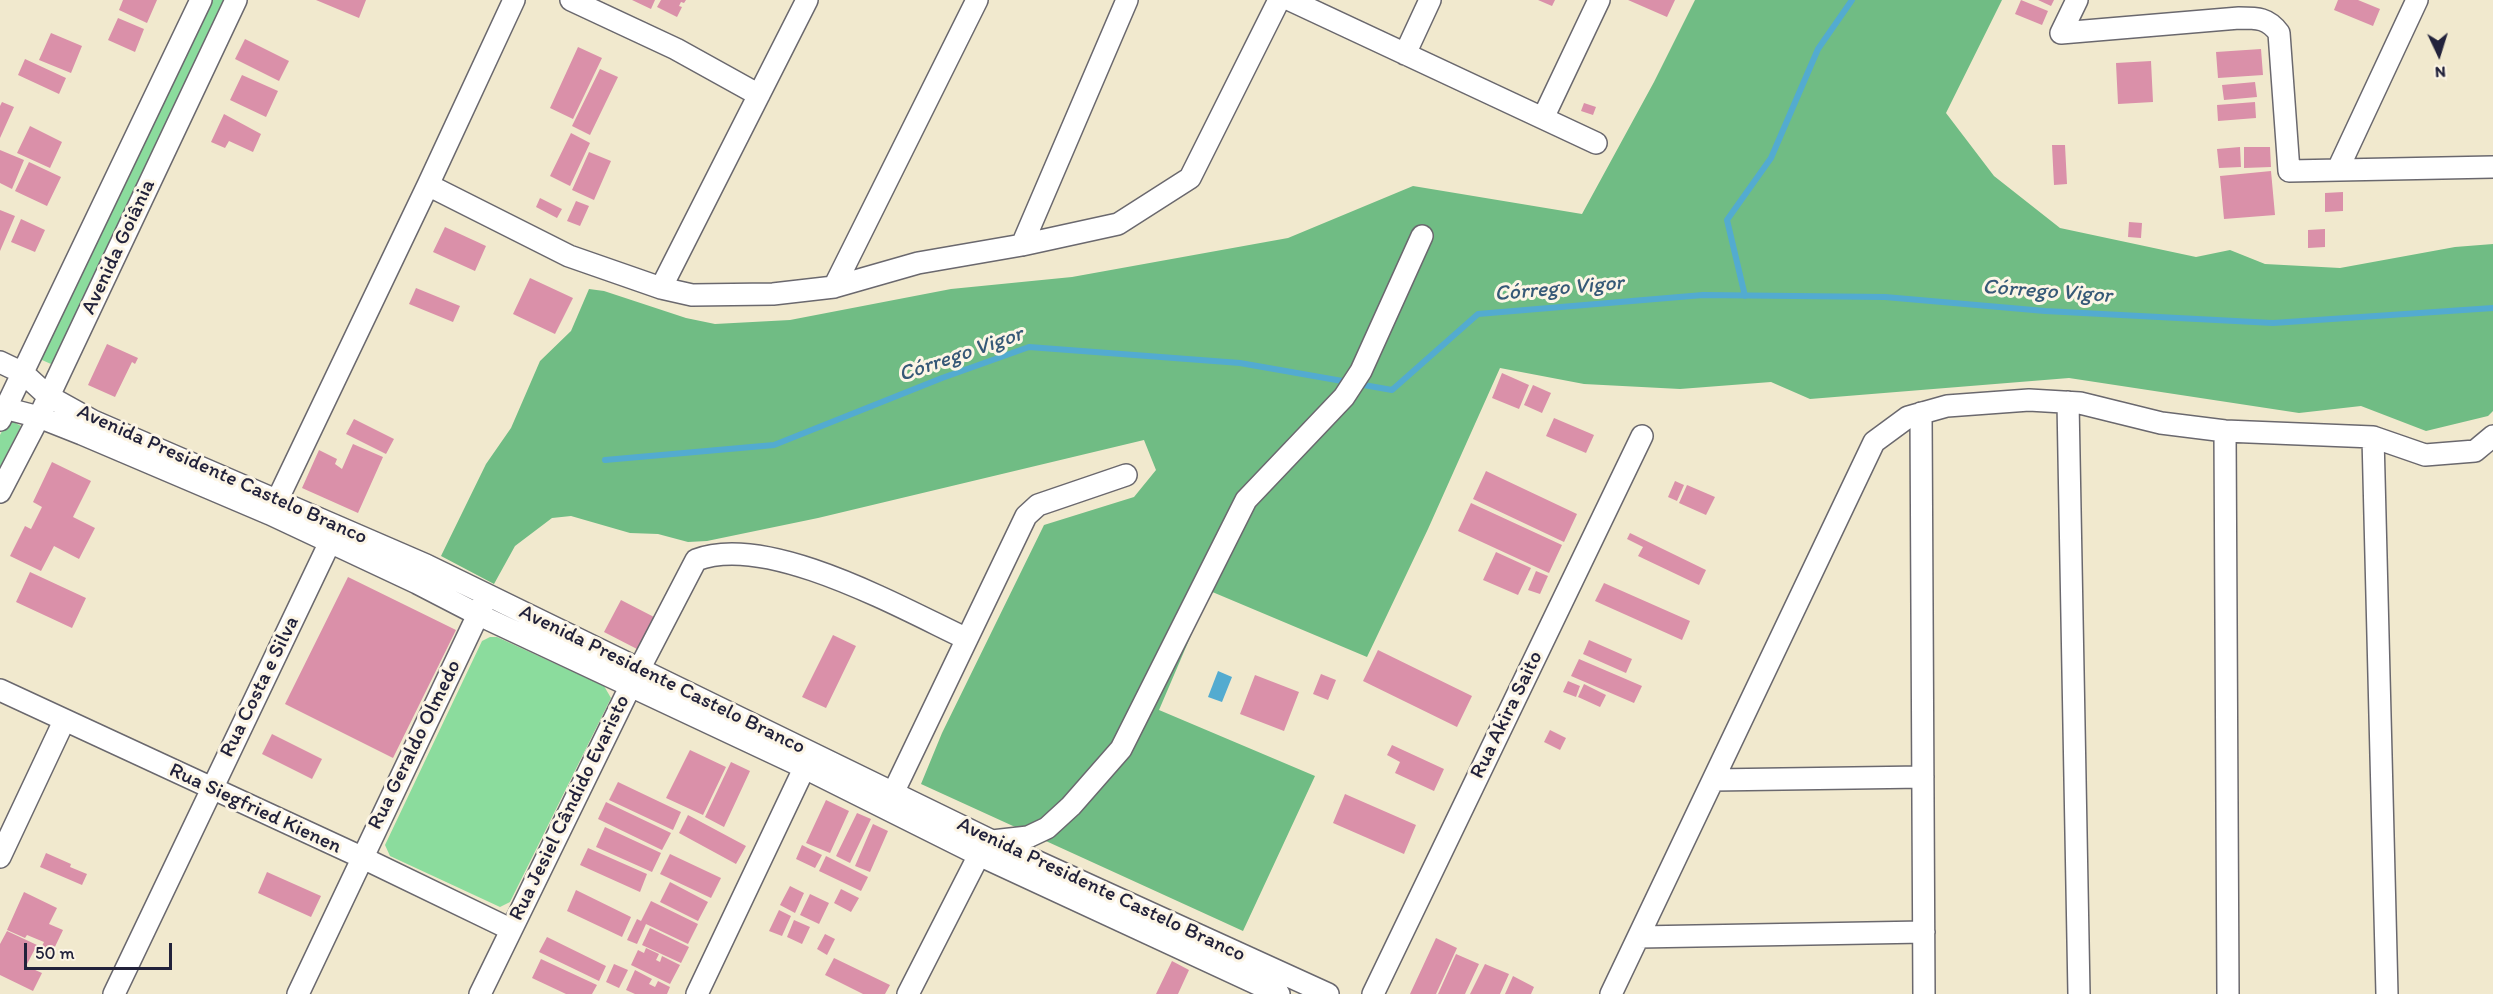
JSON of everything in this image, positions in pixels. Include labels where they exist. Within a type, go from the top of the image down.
[{"type":"street","name":"Avenida Goiânia","points":[[2,412],[23,373],[201,0]]},
{"type":"street","name":"Avenida Goiânia","points":[[0,492],[39,417],[236,0]]},
{"type":"street","points":[[274,507],[514,0]]},
{"type":"street","points":[[571,0],[676,49],[759,95]]},
{"type":"street","points":[[662,288],[807,0]]},
{"type":"street","points":[[834,287],[977,0]]},
{"type":"street","points":[[1022,245],[1127,0]]},
{"type":"street","points":[[428,185],[569,256],[662,288],[692,295],[761,294],[834,287],[918,263],[1022,245],[1118,224],[1190,178],[1279,0]]},
{"type":"street","points":[[1290,0],[1596,143]]},
{"type":"street","points":[[1405,54],[1430,0]]},
{"type":"street","points":[[1543,118],[1599,0]]},
{"type":"street","points":[[2077,0],[2061,33],[2244,9],[2272,23],[2279,33],[2289,171],[2493,167]]},
{"type":"street","points":[[2338,169],[2417,0]]},
{"type":"street","points":[[908,994],[986,848],[1028,837],[1047,828],[1071,806],[1121,748],[1246,500],[1344,397],[1361,371],[1422,236]]},
{"type":"street","name":"Avenida Presidente Castelo Branco","points":[[0,362],[23,373],[48,396],[274,507],[330,542],[477,614],[636,677]]},
{"type":"street","points":[[1611,994],[1874,442],[1908,417],[1947,406],[2029,400],[2068,402],[2162,423],[2225,431],[2373,437],[2424,455],[2475,451],[2493,436]]},
{"type":"street","points":[[2068,402],[2079,994]]},
{"type":"street","name":"Avenida Presidente Castelo Branco","points":[[2,412],[39,417],[426,565],[488,596],[636,677],[1279,994]]},
{"type":"street","points":[[1921,413],[1924,994]]},
{"type":"street","points":[[2225,431],[2228,994]]},
{"type":"street","name":"Rua Akira Saito","points":[[1373,994],[1642,436]]},
{"type":"street","points":[[2373,437],[2387,994]]},
{"type":"street","points":[[893,793],[1026,516],[1038,505],[1126,475]]},
{"type":"street","name":"Rua Costa e Silva","points":[[114,994],[330,542]]},
{"type":"street","name":"Rua Jesiel Cândido Evaristo","points":[[480,994],[510,929],[696,560],[708,555],[731,553],[798,563],[845,582],[967,639]]},
{"type":"street","name":"Rua Geraldo Olmedo","points":[[298,994],[477,614],[488,596]]},
{"type":"street","name":"Rua Siegfried Kienen","points":[[0,690],[361,857],[510,929]]},
{"type":"street","points":[[0,857],[64,721]]},
{"type":"street","name":"Avenida Presidente Castelo Branco","points":[[808,760],[893,793],[986,848],[1317,992]]},
{"type":"street","points":[[698,994],[808,760]]},
{"type":"street","points":[[1713,780],[1923,777]]},
{"type":"street","points":[[1639,937],[1924,932]]},
{"type":"green space","points":[[210,0],[229,0],[55,362],[51,364],[42,360],[40,355]]},
{"type":"green space","points":[[1695,0],[2002,0],[1946,113],[1994,176],[2060,228],[2196,257],[2230,250],[2265,264],[2340,268],[2455,247],[2493,244],[2493,411],[2488,416],[2426,431],[2361,406],[2299,413],[2069,378],[1810,399],[1771,382],[1680,389],[1584,384],[1500,368],[1428,529],[1367,657],[1210,591],[1159,710],[1315,776],[1243,931],[921,784],[942,733],[1044,525],[1134,497],[1156,470],[1144,440],[818,518],[707,541],[688,542],[658,534],[630,533],[571,516],[552,518],[515,546],[494,584],[441,556],[486,464],[511,428],[540,361],[571,331],[589,289],[604,291],[686,318],[715,324],[790,320],[951,289],[1072,277],[1288,238],[1413,186],[1582,214],[1654,82]]},
{"type":"green space","points":[[8,419],[21,426],[0,467],[0,435]]},
{"type":"green space","points":[[490,637],[497,637],[604,686],[611,698],[510,902],[500,907],[390,856],[385,845],[482,641]]},
{"type":"water","points":[[1218,671],[1232,677],[1222,702],[1208,697]]},
{"type":"building","points":[[123,0],[157,0],[147,23],[119,10]]},
{"type":"building","points":[[316,0],[366,0],[359,18]]},
{"type":"building","points":[[632,0],[655,0],[651,9]]},
{"type":"building","points":[[661,0],[686,0],[684,3],[681,2],[679,6],[682,7],[677,17],[657,7]]},
{"type":"building","points":[[1538,0],[1555,0],[1552,6]]},
{"type":"building","points":[[1628,0],[1675,0],[1667,17]]},
{"type":"building","points":[[2021,0],[2048,11],[2042,25],[2015,14]]},
{"type":"building","points":[[2038,0],[2054,0],[2051,6]]},
{"type":"building","points":[[2338,0],[2358,0],[2380,9],[2373,26],[2334,10]]},
{"type":"building","points":[[118,18],[144,29],[135,52],[108,40]]},
{"type":"building","points":[[51,33],[82,46],[71,73],[39,60]]},
{"type":"building","points":[[245,39],[289,61],[279,81],[235,59]]},
{"type":"building","points":[[578,47],[602,58],[573,119],[550,108]]},
{"type":"building","points":[[2261,49],[2263,75],[2218,78],[2216,52]]},
{"type":"building","points":[[25,59],[66,78],[59,94],[18,75]]},
{"type":"building","points":[[2151,61],[2153,102],[2118,104],[2116,63]]},
{"type":"building","points":[[600,69],[618,77],[590,135],[572,126]]},
{"type":"building","points":[[242,75],[278,91],[266,117],[230,100]]},
{"type":"building","points":[[2255,82],[2257,97],[2224,100],[2222,85]]},
{"type":"building","points":[[2,102],[14,107],[0,138],[0,106]]},
{"type":"building","points":[[2255,102],[2256,118],[2218,121],[2217,105]]},
{"type":"building","points":[[1584,103],[1596,107],[1593,115],[1581,111]]},
{"type":"building","points":[[224,114],[261,134],[253,152],[229,141],[225,148],[211,142]]},
{"type":"building","points":[[30,126],[62,142],[50,168],[17,153]]},
{"type":"building","points":[[571,133],[590,143],[570,186],[550,176]]},
{"type":"building","points":[[2052,145],[2065,145],[2067,184],[2054,185]]},
{"type":"building","points":[[2240,147],[2241,167],[2219,168],[2217,149]]},
{"type":"building","points":[[2244,147],[2270,147],[2271,167],[2244,168]]},
{"type":"building","points":[[0,150],[24,160],[12,189],[0,183]]},
{"type":"building","points":[[589,152],[611,161],[594,200],[572,190]]},
{"type":"building","points":[[29,162],[61,177],[47,206],[15,191]]},
{"type":"building","points":[[2271,171],[2275,215],[2224,219],[2220,176]]},
{"type":"building","points":[[2343,192],[2343,211],[2325,212],[2325,193]]},
{"type":"building","points":[[540,198],[562,209],[557,218],[536,207]]},
{"type":"building","points":[[576,201],[589,206],[580,226],[567,221]]},
{"type":"building","points":[[0,210],[15,216],[0,251]]},
{"type":"building","points":[[21,219],[45,230],[35,252],[11,242]]},
{"type":"building","points":[[2129,222],[2142,223],[2141,238],[2128,237]]},
{"type":"building","points":[[445,227],[486,246],[475,271],[433,252]]},
{"type":"building","points":[[2325,229],[2325,247],[2308,248],[2308,230]]},
{"type":"building","points":[[530,278],[573,298],[555,334],[513,314]]},
{"type":"building","points":[[416,288],[460,306],[453,322],[409,304]]},
{"type":"building","points":[[107,344],[138,358],[135,364],[132,362],[115,397],[88,385]]},
{"type":"building","points":[[1502,373],[1529,385],[1519,409],[1492,398]]},
{"type":"building","points":[[1533,385],[1551,393],[1542,413],[1524,405]]},
{"type":"building","points":[[1554,418],[1594,435],[1586,453],[1546,436]]},
{"type":"building","points":[[354,419],[394,439],[386,454],[346,434]]},
{"type":"building","points":[[353,444],[383,457],[358,513],[302,488],[319,450],[337,459],[335,464],[342,469]]},
{"type":"building","points":[[52,462],[91,481],[73,517],[95,528],[79,559],[54,546],[41,571],[10,556],[25,526],[31,529],[42,507],[33,502]]},
{"type":"building","points":[[1486,471],[1577,514],[1564,542],[1473,499]]},
{"type":"building","points":[[1675,481],[1684,485],[1677,501],[1668,497]]},
{"type":"building","points":[[1687,485],[1715,497],[1706,515],[1679,503]]},
{"type":"building","points":[[1471,503],[1562,545],[1549,573],[1458,531]]},
{"type":"building","points":[[1630,533],[1706,570],[1699,585],[1638,556],[1643,547],[1627,539]]},
{"type":"building","points":[[1496,552],[1531,568],[1518,595],[1483,580]]},
{"type":"building","points":[[1536,571],[1548,576],[1540,594],[1528,590]]},
{"type":"building","points":[[30,572],[86,598],[72,628],[16,602]]},
{"type":"building","points":[[348,577],[456,630],[393,758],[285,704]]},
{"type":"building","points":[[1604,583],[1690,621],[1682,640],[1595,601]]},
{"type":"building","points":[[621,600],[654,617],[637,649],[604,632]]},
{"type":"building","points":[[833,635],[856,646],[826,708],[802,697]]},
{"type":"building","points":[[1589,640],[1632,659],[1626,673],[1583,654]]},
{"type":"building","points":[[1378,650],[1472,696],[1457,727],[1363,681]]},
{"type":"building","points":[[1579,659],[1642,686],[1634,703],[1571,676]]},
{"type":"building","points":[[1321,674],[1336,680],[1328,700],[1313,694]]},
{"type":"building","points":[[1255,675],[1299,692],[1284,731],[1240,714]]},
{"type":"building","points":[[1568,681],[1580,686],[1576,697],[1563,692]]},
{"type":"building","points":[[1584,684],[1606,695],[1600,707],[1578,697]]},
{"type":"building","points":[[1550,730],[1566,738],[1560,750],[1544,742]]},
{"type":"building","points":[[272,734],[322,759],[312,779],[262,754]]},
{"type":"building","points":[[1392,745],[1444,769],[1434,791],[1395,773],[1400,762],[1387,755]]},
{"type":"building","points":[[690,750],[726,767],[703,815],[666,798]]},
{"type":"building","points":[[731,762],[750,771],[724,827],[705,817]]},
{"type":"building","points":[[618,782],[681,812],[673,830],[609,800]]},
{"type":"building","points":[[1345,794],[1416,825],[1404,854],[1333,823]]},
{"type":"building","points":[[826,800],[849,811],[830,853],[806,843]]},
{"type":"building","points":[[606,802],[671,833],[662,850],[598,819]]},
{"type":"building","points":[[857,813],[871,819],[850,863],[836,856]]},
{"type":"building","points":[[688,815],[746,846],[736,864],[679,833]]},
{"type":"building","points":[[873,824],[888,831],[870,872],[855,866]]},
{"type":"building","points":[[605,827],[661,853],[652,872],[596,847]]},
{"type":"building","points":[[802,845],[822,855],[815,868],[796,859]]},
{"type":"building","points":[[588,848],[647,874],[640,892],[580,865]]},
{"type":"building","points":[[46,853],[87,874],[82,885],[40,867]]},
{"type":"building","points":[[670,854],[721,878],[711,898],[660,874]]},
{"type":"building","points":[[826,856],[868,877],[861,891],[819,871]]},
{"type":"building","points":[[267,872],[321,896],[311,917],[258,893]]},
{"type":"building","points":[[670,882],[708,902],[698,921],[660,902]]},
{"type":"building","points":[[790,886],[804,893],[795,913],[780,905]]},
{"type":"building","points":[[841,889],[859,898],[851,912],[834,903]]},
{"type":"building","points":[[576,890],[631,917],[622,937],[567,911]]},
{"type":"building","points":[[24,892],[57,908],[49,924],[63,930],[52,953],[41,948],[44,942],[27,935],[25,938],[7,930]]},
{"type":"building","points":[[810,894],[829,903],[819,924],[800,915]]},
{"type":"building","points":[[651,901],[698,924],[688,944],[646,924],[637,944],[627,940],[637,919],[641,921]]},
{"type":"building","points":[[779,910],[791,916],[782,936],[769,931]]},
{"type":"building","points":[[794,920],[810,927],[802,944],[787,937]]},
{"type":"building","points":[[650,928],[689,947],[681,963],[642,945]]},
{"type":"building","points":[[7,931],[37,945],[26,966],[42,973],[33,991],[0,975],[0,944]]},
{"type":"building","points":[[825,934],[835,939],[827,955],[817,949]]},
{"type":"building","points":[[547,937],[606,966],[599,981],[539,952]]},
{"type":"building","points":[[1436,938],[1457,948],[1436,994],[1410,994]]},
{"type":"building","points":[[646,948],[659,954],[656,960],[660,962],[662,956],[680,965],[670,984],[631,965],[638,950],[644,953]]},
{"type":"building","points":[[1456,954],[1479,964],[1465,994],[1438,994]]},
{"type":"building","points":[[834,958],[890,985],[885,994],[863,994],[825,975]]},
{"type":"building","points":[[541,959],[597,985],[592,994],[566,994],[532,978]]},
{"type":"building","points":[[1172,961],[1189,970],[1178,994],[1156,994]]},
{"type":"building","points":[[614,964],[628,970],[619,988],[606,982]]},
{"type":"building","points":[[1485,964],[1509,974],[1500,994],[1470,994]]},
{"type":"building","points":[[635,970],[652,979],[649,984],[655,987],[658,981],[670,987],[667,994],[635,994],[626,990]]},
{"type":"building","points":[[1513,976],[1534,987],[1531,994],[1505,994]]},
{"type":"waterway","points":[[1745,296],[1727,220],[1771,158],[1818,49],[1852,0]]},
{"type":"waterway","name":"Córrego Vigor","points":[[1358,384],[1392,390],[1478,314],[1703,295],[1885,297],[2045,311],[2273,323],[2493,308]]},
{"type":"waterway","name":"Córrego Vigor","points":[[605,460],[774,445],[942,378],[1029,347],[1240,363],[1348,382]]}]
